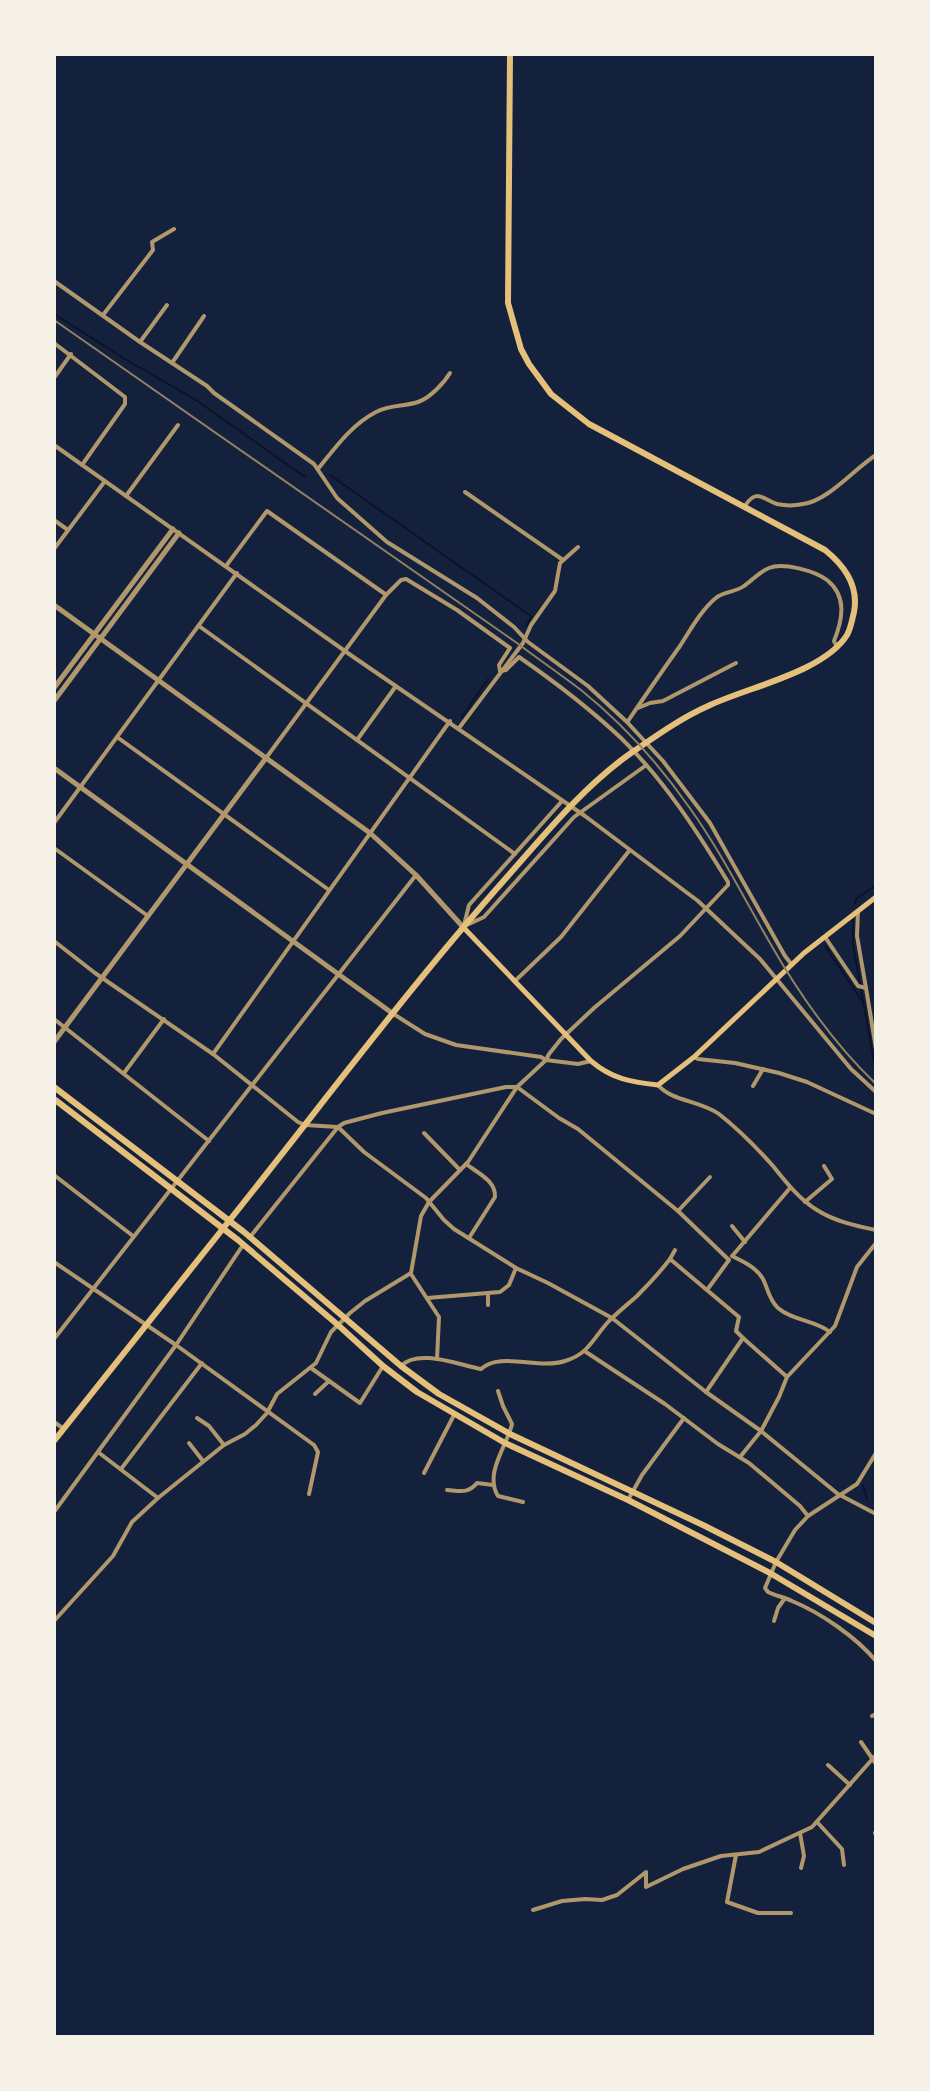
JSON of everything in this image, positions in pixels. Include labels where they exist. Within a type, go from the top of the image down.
[{"type":"main road","points":[[54,1441],[392,1013],[565,811],[630,753],[683,718],[818,662],[837,648],[848,633],[855,604],[853,587],[847,571],[825,550],[589,424],[551,394],[539,380],[521,349],[508,303],[510,54]]},
{"type":"main road","points":[[463,927],[591,1061],[608,1074],[658,1085],[694,1057],[824,936],[876,897]]},
{"type":"main road","points":[[54,1087],[250,1237],[401,1366],[454,1404],[776,1562],[876,1623]]},
{"type":"main road","points":[[54,1099],[243,1245],[417,1392],[505,1443],[628,1500],[770,1573],[876,1636]]},
{"type":"street","points":[[103,315],[153,250],[152,242],[174,229]]},
{"type":"street","points":[[54,281],[314,464],[337,498],[387,542],[477,598],[588,686],[627,722],[663,761],[702,815],[792,965]]},
{"type":"street","points":[[140,342],[167,305]]},
{"type":"street","points":[[172,363],[204,316]]},
{"type":"street","points":[[54,343],[125,397],[125,404],[82,465]]},
{"type":"street","points":[[54,378],[71,354]]},
{"type":"street","points":[[318,469],[348,432],[365,419],[391,405],[421,401],[450,373]]},
{"type":"street","points":[[126,496],[178,425]]},
{"type":"street","points":[[54,445],[580,813],[705,907],[760,959],[851,1069],[876,1092]]},
{"type":"street","points":[[745,507],[757,496],[788,506],[813,503],[876,455]]},
{"type":"street","points":[[54,549],[105,481]]},
{"type":"street","points":[[465,492],[563,560]]},
{"type":"street","points":[[226,566],[267,511],[386,595]]},
{"type":"street","points":[[54,520],[68,530]]},
{"type":"street","points":[[54,688],[176,531]]},
{"type":"street","points":[[54,701],[176,531]]},
{"type":"street","points":[[459,728],[525,639],[555,591],[563,560],[578,547]]},
{"type":"street","points":[[627,722],[699,617],[716,598],[729,590],[741,589],[771,566],[817,574],[835,589],[841,598],[842,609],[842,621],[834,641],[837,648]]},
{"type":"street","points":[[54,823],[237,573]]},
{"type":"street","points":[[54,1042],[386,595],[401,580],[406,579],[457,610],[510,648],[499,665],[500,671]]},
{"type":"street","points":[[54,605],[370,833],[416,875],[463,927]]},
{"type":"street","points":[[199,626],[515,854]]},
{"type":"street","points":[[437,1359],[439,1317],[411,1273],[421,1216],[429,1202],[466,1164],[517,1087],[594,1008],[680,936],[728,883],[692,823],[623,740],[571,694],[519,657],[506,670],[500,671]]},
{"type":"street","points":[[636,709],[663,701],[736,663]]},
{"type":"street","points":[[357,740],[396,686]]},
{"type":"street","points":[[213,1054],[450,721]]},
{"type":"street","points":[[117,737],[329,890]]},
{"type":"street","points":[[463,927],[484,917],[564,827],[646,765]]},
{"type":"street","points":[[54,768],[425,1034],[456,1045],[546,1060],[578,1064],[591,1061]]},
{"type":"street","points":[[463,927],[469,905],[562,801]]},
{"type":"street","points":[[54,848],[148,916]]},
{"type":"street","points":[[514,981],[561,937],[629,851]]},
{"type":"street","points":[[54,1339],[416,875]]},
{"type":"street","points":[[858,910],[862,987],[876,1049]]},
{"type":"street","points":[[824,936],[862,987]]},
{"type":"street","points":[[54,941],[213,1054],[298,1122],[338,1127],[364,1152],[429,1202],[444,1220],[469,1238],[516,1268],[612,1318],[842,1496],[876,1514]]},
{"type":"street","points":[[54,1019],[209,1141]]},
{"type":"street","points":[[124,1073],[164,1019]]},
{"type":"street","points":[[694,1057],[763,1069],[807,1082],[876,1114]]},
{"type":"street","points":[[753,1086],[763,1069]]},
{"type":"street","points":[[658,1085],[666,1093],[706,1106],[717,1113],[758,1151],[805,1202],[824,1214],[876,1230]]},
{"type":"street","points":[[250,1237],[344,1123],[517,1087],[578,1129],[730,1258],[746,1263],[759,1274],[779,1309],[823,1326],[830,1332]]},
{"type":"street","points":[[424,1133],[460,1170]]},
{"type":"street","points":[[466,1164],[492,1184],[496,1192],[469,1238]]},
{"type":"street","points":[[805,1202],[832,1179],[824,1166]]},
{"type":"street","points":[[54,1175],[133,1236]]},
{"type":"street","points":[[678,1211],[710,1177]]},
{"type":"street","points":[[707,1290],[790,1188]]},
{"type":"street","points":[[732,1226],[745,1242]]},
{"type":"street","points":[[739,1457],[761,1431],[787,1377],[835,1326],[857,1267],[876,1243]]},
{"type":"street","points":[[54,1512],[176,1345],[243,1245]]},
{"type":"street","points":[[401,1366],[410,1358],[437,1359],[481,1369],[492,1361],[563,1362],[585,1352],[612,1318],[653,1280],[675,1250]]},
{"type":"street","points":[[670,1259],[739,1317],[736,1331],[787,1377]]},
{"type":"street","points":[[54,1262],[202,1363],[318,1449],[309,1494]]},
{"type":"street","points":[[427,1298],[506,1290],[516,1268]]},
{"type":"street","points":[[54,1621],[113,1556],[132,1522],[203,1461],[256,1425],[277,1394],[316,1363],[331,1332],[345,1318],[365,1301],[411,1273]]},
{"type":"street","points":[[488,1293],[488,1305]]},
{"type":"street","points":[[706,1392],[743,1338]]},
{"type":"street","points":[[585,1352],[739,1457],[800,1506],[808,1516]]},
{"type":"street","points":[[121,1469],[202,1363]]},
{"type":"street","points":[[311,1368],[360,1403],[383,1366]]},
{"type":"street","points":[[315,1394],[329,1381]]},
{"type":"street","points":[[498,1391],[512,1424],[499,1456],[493,1485],[498,1496],[523,1502]]},
{"type":"street","points":[[424,1473],[454,1415]]},
{"type":"street","points":[[197,1418],[209,1426],[224,1445]]},
{"type":"street","points":[[628,1500],[642,1475],[684,1418]]},
{"type":"street","points":[[54,1422],[64,1429]]},
{"type":"street","points":[[189,1443],[203,1461]]},
{"type":"street","points":[[98,1452],[158,1498]]},
{"type":"street","points":[[876,1453],[861,1479],[842,1496],[808,1516],[795,1530],[766,1585],[766,1590],[772,1595],[801,1605],[841,1629],[861,1644],[876,1661]]},
{"type":"street","points":[[447,1490],[468,1491],[477,1483],[493,1485]]},
{"type":"street","points":[[774,1621],[785,1598]]},
{"type":"street","points":[[533,1910],[562,1901],[602,1900],[617,1895],[646,1872],[646,1887],[683,1869],[721,1856],[759,1852],[800,1833],[817,1822],[875,1759],[861,1742]]},
{"type":"street","points":[[828,1765],[850,1785]]},
{"type":"street","points":[[817,1822],[842,1849],[844,1865]]},
{"type":"street","points":[[800,1833],[804,1856],[801,1868]]},
{"type":"street","points":[[737,1853],[727,1902],[758,1913],[791,1913]]},
{"type":"waterway","points":[[54,314],[196,400],[305,477]]},
{"type":"waterway","points":[[330,475],[532,617],[526,626]]},
{"type":"waterway","points":[[462,717],[488,679]]},
{"type":"waterway","points":[[855,903],[876,885]]},
{"type":"waterway","points":[[853,920],[853,945],[876,1073]]},
{"type":"waterway","points":[[825,946],[862,1001]]},
{"type":"waterway","points":[[863,1485],[867,1500]]},
{"type":"railway","points":[[54,320],[517,643],[611,716],[665,775],[689,807],[805,999],[845,1052],[876,1084]]}]
